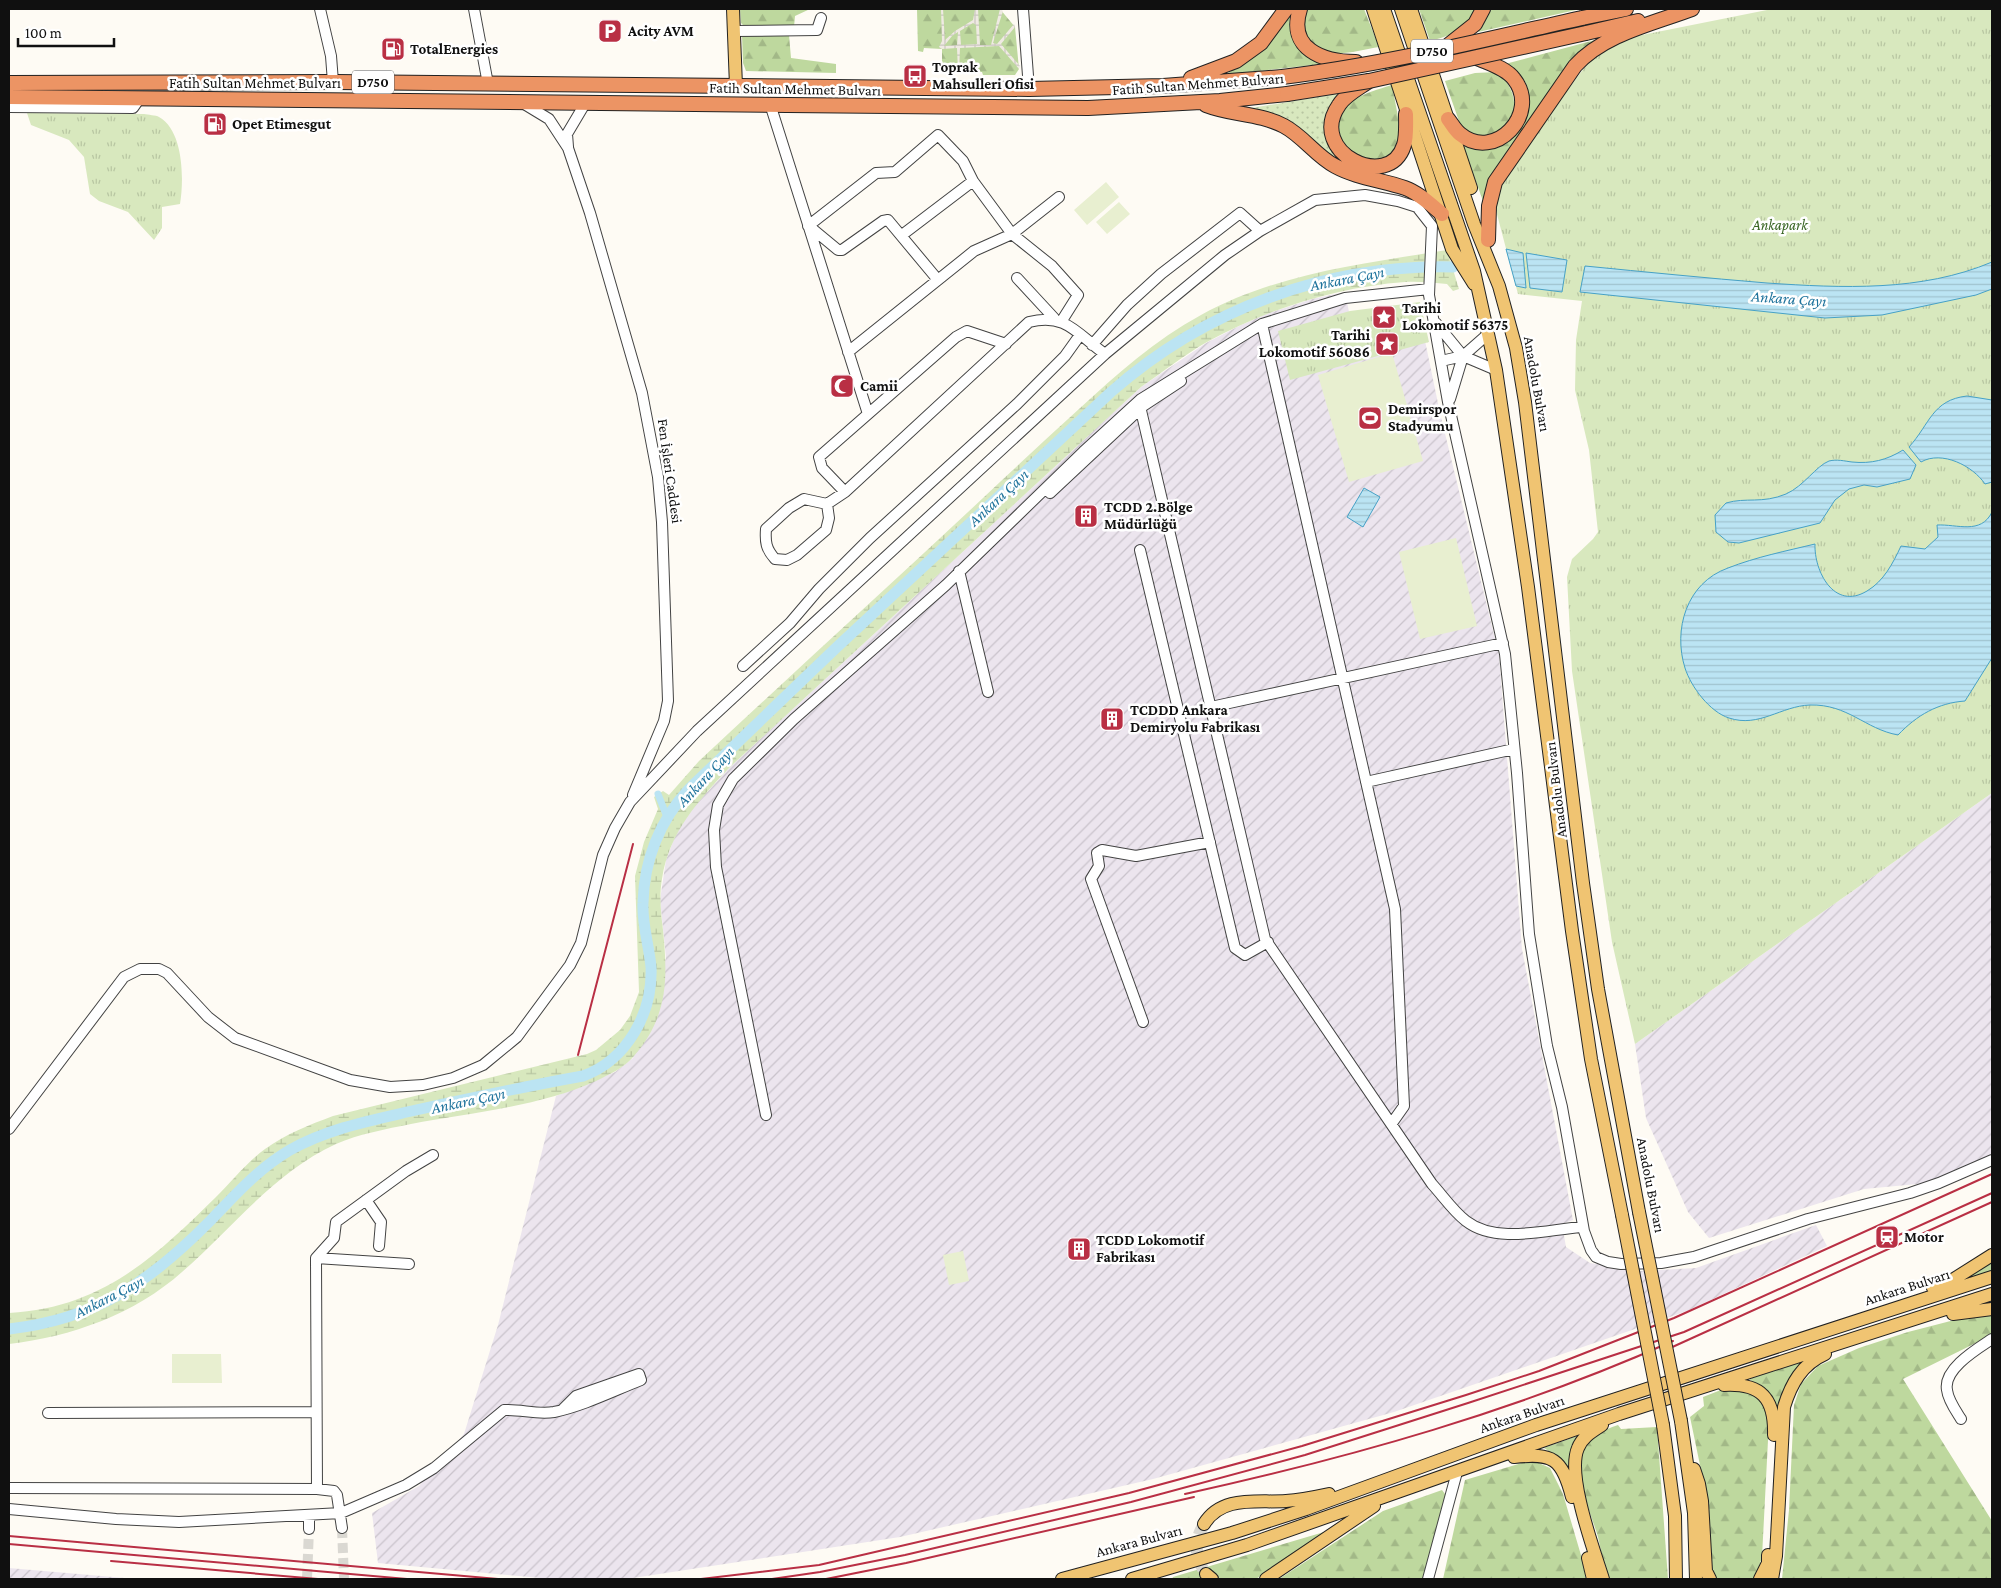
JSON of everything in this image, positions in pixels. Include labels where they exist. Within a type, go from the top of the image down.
[{"type":"highway","points":[[1163,86],[1203,75],[1236,62],[1261,43],[1286,9]]},
{"type":"highway","points":[[1300,9],[1297,19],[1300,35],[1308,49],[1323,59],[1335,62],[1384,62]]},
{"type":"highway","points":[[1446,47],[1475,24],[1483,9]]},
{"type":"highway","name":"Fatih Sultan Mehmet Bulvarı","points":[[9,83],[333,82],[1029,89],[1163,86],[1282,77],[1332,71],[1384,62],[1626,9]]},
{"type":"highway","name":"Fatih Sultan Mehmet Bulvarı","points":[[9,97],[1088,108],[1198,102],[1287,94],[1369,81],[1692,9]]},
{"type":"highway","points":[[1484,241],[1495,182],[1586,53],[1602,43],[1692,9]]},
{"type":"highway","points":[[1448,119],[1459,134],[1477,144],[1503,138],[1514,128],[1518,120],[1521,108],[1520,91],[1514,78],[1477,58]]},
{"type":"highway","points":[[1369,81],[1339,104],[1333,118],[1334,137],[1342,154],[1364,166],[1388,164],[1397,156],[1404,145],[1406,114]]},
{"type":"highway","points":[[1198,102],[1216,109],[1258,116],[1284,126],[1334,166],[1363,177],[1406,188],[1419,194],[1442,214]]},
{"type":"main road","points":[[733,9],[736,86]]},
{"type":"main road","points":[[1372,9],[1406,114],[1442,214],[1452,249],[1466,274],[1480,292]]},
{"type":"main road","name":"Anadolu Bulvarı","points":[[1384,9],[1480,292],[1496,370],[1528,587],[1572,931],[1592,1059],[1667,1449],[1675,1516],[1676,1579]]},
{"type":"main road","points":[[1401,9],[1484,241]]},
{"type":"main road","points":[[1412,9],[1448,119],[1484,241]]},
{"type":"main road","name":"Anadolu Bulvarı","points":[[1484,241],[1516,348],[1525,402],[1583,883],[1598,989],[1639,1212],[1686,1450],[1694,1513],[1696,1579]]},
{"type":"main road","points":[[1823,1331],[1856,1314],[1944,1284],[1992,1255]]},
{"type":"main road","name":"Ankara Bulvarı","points":[[1062,1579],[1232,1533],[1536,1426],[1992,1277]]},
{"type":"main road","points":[[1132,1579],[1150,1577],[1247,1545],[1619,1414],[1992,1294]]},
{"type":"main road","points":[[1772,1579],[1776,1556],[1784,1407],[1794,1383],[1815,1359],[1886,1334],[1904,1322],[1992,1309]]},
{"type":"main road","points":[[1707,1386],[1737,1384],[1752,1387],[1766,1398],[1773,1412],[1768,1562],[1760,1579]]},
{"type":"main road","points":[[1603,1579],[1576,1480],[1574,1460],[1584,1438],[1619,1414]]},
{"type":"main road","points":[[1667,1449],[1663,1485],[1671,1579]]},
{"type":"main road","points":[[1686,1450],[1699,1484],[1706,1572],[1710,1579]]},
{"type":"main road","points":[[1494,1459],[1539,1454],[1548,1457],[1563,1472],[1568,1483],[1593,1579]]},
{"type":"main road","points":[[1204,1524],[1210,1514],[1227,1504],[1303,1499],[1341,1492],[1396,1476]]},
{"type":"main road","points":[[1266,1579],[1390,1495]]},
{"type":"street","points":[[320,9],[331,56],[333,82]]},
{"type":"street","points":[[474,9],[488,84]]},
{"type":"street","points":[[1022,9],[1029,89]]},
{"type":"street","points":[[734,31],[817,30],[821,18]]},
{"type":"street","points":[[9,107],[133,108],[140,98]]},
{"type":"street","name":"Fen İşleri Caddesi","points":[[520,102],[549,119],[568,148],[590,213],[642,393],[658,477],[664,572],[668,701],[664,721],[630,802]]},
{"type":"street","points":[[568,148],[567,134],[586,102]]},
{"type":"street","points":[[770,104],[868,414]]},
{"type":"street","points":[[808,226],[876,173],[895,172],[938,135],[963,161],[973,181],[1012,234],[1052,266],[1078,295],[1057,320]]},
{"type":"street","points":[[902,235],[973,181]]},
{"type":"street","points":[[9,1129],[124,978],[140,969],[150,968],[167,973],[208,1017],[235,1038],[350,1080],[390,1087],[423,1085],[453,1078],[483,1064],[517,1037],[570,965],[582,943],[603,855],[630,802],[697,731],[1105,354],[1225,255],[1260,231],[1315,200],[1365,196],[1417,206],[1432,226],[1429,253],[1429,289],[1434,320],[1448,402],[1503,643],[1529,934],[1547,1046],[1562,1107],[1583,1227],[1591,1250],[1596,1257],[1608,1262],[1621,1264],[1661,1262],[1694,1257],[1808,1219],[1910,1193],[1939,1183],[1992,1160]]},
{"type":"street","points":[[848,352],[974,251],[1012,234],[1059,197]]},
{"type":"street","points":[[1092,345],[1127,305],[1154,280],[1240,213],[1260,231]]},
{"type":"street","points":[[808,226],[838,250],[842,250],[882,220],[892,223],[938,280]]},
{"type":"street","points":[[1017,278],[1057,320],[1105,354]]},
{"type":"street","points":[[766,1114],[716,867],[714,830],[718,805],[733,779],[794,719],[960,573],[1140,405],[1263,326],[1346,303],[1429,289]]},
{"type":"street","points":[[827,504],[829,518],[826,530],[787,560],[775,559],[765,545],[766,529],[789,508],[804,499],[827,504],[845,492],[1029,322],[1043,318],[1057,320]]},
{"type":"street","points":[[1434,320],[1463,356],[1496,370]]},
{"type":"street","points":[[1263,326],[1395,909],[1404,1106],[1392,1123]]},
{"type":"street","points":[[845,492],[822,468],[819,457],[956,337],[967,330],[1006,344]]},
{"type":"street","points":[[1448,402],[1463,356],[1488,334]]},
{"type":"street","points":[[743,666],[790,623],[819,589],[870,538],[1017,404],[1065,356],[1080,335]]},
{"type":"street","points":[[1441,360],[1463,356]]},
{"type":"street","points":[[1140,405],[1268,942],[1432,1184],[1464,1220],[1478,1229],[1509,1234],[1583,1227]]},
{"type":"street","points":[[1140,550],[1235,948],[1245,955],[1268,942]]},
{"type":"street","points":[[960,573],[988,692]]},
{"type":"street","points":[[1211,707],[1503,643]]},
{"type":"street","points":[[1366,782],[1514,750]]},
{"type":"street","points":[[1143,1022],[1090,879],[1099,866],[1097,853],[1102,850],[1136,856],[1210,842]]},
{"type":"street","points":[[317,1489],[316,1258],[334,1238],[336,1222],[406,1171],[433,1155]]},
{"type":"street","points":[[366,1200],[381,1222],[379,1246]]},
{"type":"street","points":[[316,1258],[409,1264]]},
{"type":"street","points":[[1960,1419],[1946,1391],[1947,1380],[1954,1370],[1992,1339]]},
{"type":"street","points":[[9,1509],[179,1522],[340,1513],[398,1489],[434,1468],[504,1410],[519,1409],[536,1413],[554,1412],[564,1409],[641,1380],[639,1374],[576,1396],[564,1409]]},
{"type":"street","points":[[48,1413],[316,1412]]},
{"type":"street","points":[[1428,1579],[1457,1472]]},
{"type":"street","points":[[9,1488],[317,1489],[334,1491],[337,1495],[342,1528]]},
{"type":"street","points":[[309,1516],[309,1529]]},
{"type":"shaded area","points":[[941,9],[943,9],[945,40],[955,31],[973,20],[975,9],[978,9],[980,45],[991,45],[1000,9],[1003,11],[993,43],[997,44],[1014,24],[1015,27],[1001,44],[1020,66],[1019,69],[999,46],[960,48],[959,72],[957,48],[942,49],[939,47],[942,41]],"holes":[[[973,23],[976,25],[977,44],[961,45],[960,31]],[[958,32],[957,45],[944,46],[952,36]]]},
{"type":"shaded area","points":[[1345,292],[1350,317],[1418,307],[1440,413],[1499,655],[1522,949],[1573,1220],[1562,1224],[1566,1247],[1590,1263],[1641,1271],[1696,1268],[1816,1225],[1827,1246],[1687,1311],[1394,1412],[1153,1479],[900,1537],[633,1578],[540,1578],[378,1563],[372,1513],[419,1486],[464,1434],[498,1325],[556,1096],[615,1072],[633,1058],[666,958],[660,900],[666,860],[677,831],[690,811],[730,767],[1141,387],[1206,343],[1239,326],[1266,314],[1312,299]]},
{"type":"shaded area","points":[[1992,793],[1992,1154],[1928,1183],[1864,1189],[1709,1238],[1688,1212],[1646,1118],[1635,1044]]},
{"type":"shaded area","points":[[9,1568],[136,1579],[9,1579]]},
{"type":"green space","points":[[740,9],[810,9],[795,16],[794,27],[745,27],[741,23]]},
{"type":"green space","points":[[917,9],[1000,9],[1015,27],[1019,69],[1015,75],[983,75],[982,72],[947,71],[942,64],[942,49],[924,48],[923,52],[918,51]]},
{"type":"green space","points":[[1291,9],[1298,9],[1306,51],[1321,64],[1225,75],[1248,60]]},
{"type":"green space","points":[[1307,9],[1364,9],[1379,47],[1339,53],[1321,50],[1307,36],[1304,22]]},
{"type":"green space","points":[[1419,9],[1478,9],[1470,22],[1458,31],[1430,41]]},
{"type":"green space","points":[[1488,9],[1580,9],[1478,32],[1485,21]]},
{"type":"green space","name":"Ankapark","points":[[1772,9],[1992,9],[1992,793],[1635,1044],[1612,942],[1572,671],[1567,577],[1572,559],[1598,532],[1589,450],[1575,390],[1576,340],[1582,301],[1518,294],[1494,203],[1511,165],[1594,55],[1632,37]]},
{"type":"green space","points":[[742,35],[789,35],[791,58],[836,64],[836,73],[746,71],[743,63]]},
{"type":"green space","points":[[1595,40],[1573,58],[1498,165],[1486,188],[1483,201],[1462,143],[1482,148],[1496,146],[1514,135],[1520,127],[1528,107],[1527,86],[1521,76],[1505,64]]},
{"type":"green space","points":[[1497,72],[1511,89],[1514,102],[1513,109],[1508,122],[1498,132],[1485,137],[1478,137],[1461,127],[1445,81],[1475,73]]},
{"type":"green space","points":[[1392,85],[1402,138],[1388,157],[1374,161],[1345,150],[1339,135],[1338,123],[1341,113],[1347,105],[1356,99]]},
{"type":"green space","points":[[1337,94],[1348,167],[1267,112],[1251,108]]},
{"type":"green space","points":[[27,113],[144,114],[158,116],[167,124],[178,144],[182,170],[180,204],[162,207],[162,228],[154,240],[128,212],[99,201],[90,194],[84,157],[69,140],[31,125]]},
{"type":"green space","points":[[1106,182],[1119,197],[1087,225],[1074,210]]},
{"type":"green space","points":[[1119,202],[1130,214],[1107,234],[1096,222]]},
{"type":"green space","points":[[1447,250],[1459,289],[1453,291],[1447,284],[1405,282],[1328,294],[1278,310],[1230,330],[1182,358],[1141,387],[730,767],[687,818],[671,846],[662,879],[660,898],[665,948],[663,997],[654,1027],[634,1056],[626,1064],[596,1081],[552,1097],[505,1108],[382,1130],[336,1144],[313,1156],[273,1186],[182,1272],[144,1300],[101,1321],[79,1329],[56,1336],[9,1344],[9,1313],[42,1309],[71,1301],[99,1290],[124,1276],[170,1240],[258,1154],[289,1134],[333,1116],[587,1054],[596,1050],[620,1030],[630,1016],[639,992],[635,876],[644,842],[658,809],[654,797],[663,791],[669,795],[699,761],[1093,396],[1152,346],[1201,315],[1260,289],[1321,272]]},
{"type":"green space","points":[[1420,302],[1429,342],[1290,380],[1278,331],[1350,311]]},
{"type":"green space","name":"Demirspor Stadyumu","points":[[1392,353],[1423,461],[1349,482],[1318,375]]},
{"type":"green space","points":[[1456,538],[1477,626],[1420,639],[1399,552]]},
{"type":"green space","points":[[963,1251],[969,1281],[949,1285],[943,1255]]},
{"type":"green space","points":[[1992,1261],[1992,1271],[1967,1278]]},
{"type":"green space","points":[[1992,1315],[1992,1335],[1903,1379],[1992,1521],[1992,1579],[1782,1579],[1789,1510],[1794,1405],[1801,1384],[1818,1366],[1859,1348],[1908,1332],[1970,1316]]},
{"type":"green space","points":[[172,1354],[221,1354],[222,1383],[172,1383]]},
{"type":"green space","points":[[1805,1361],[1779,1422],[1764,1389],[1749,1379]]},
{"type":"green space","points":[[1726,1388],[1741,1389],[1761,1399],[1769,1421],[1762,1557],[1757,1574],[1753,1579],[1717,1579],[1712,1573],[1706,1494],[1690,1417],[1704,1406],[1703,1397]]},
{"type":"green space","points":[[1618,1425],[1621,1429],[1657,1427],[1668,1579],[1607,1579],[1598,1537],[1581,1484],[1578,1463],[1582,1449],[1590,1440],[1601,1432]]},
{"type":"green space","points":[[1580,1435],[1571,1474],[1561,1459],[1544,1448]]},
{"type":"green space","points":[[1532,1460],[1550,1468],[1563,1494],[1588,1579],[1443,1579],[1465,1480]]},
{"type":"green space","points":[[1442,1490],[1448,1498],[1424,1579],[1279,1579],[1383,1511]]},
{"type":"green space","points":[[1324,1532],[1256,1579],[1172,1579],[1173,1577]]},
{"type":"water","points":[[1506,249],[1523,253],[1526,288],[1516,286]]},
{"type":"water","points":[[1526,253],[1567,260],[1562,292],[1530,288]]},
{"type":"water","points":[[1992,262],[1992,289],[1976,295],[1882,315],[1825,318],[1580,292],[1585,266],[1767,283],[1881,286],[1937,279],[1965,272]]},
{"type":"water","points":[[1967,396],[1992,400],[1992,482],[1985,484],[1973,471],[1956,462],[1938,458],[1921,462],[1909,447],[1939,408],[1955,398]]},
{"type":"water","points":[[1903,450],[1916,465],[1910,479],[1877,487],[1864,485],[1849,489],[1835,500],[1820,523],[1739,543],[1728,542],[1716,532],[1715,515],[1726,503],[1740,500],[1769,499],[1786,494],[1829,461],[1872,462],[1885,459]]},
{"type":"water","points":[[1364,488],[1380,497],[1363,527],[1347,517]]},
{"type":"water","points":[[1992,512],[1992,658],[1965,701],[1946,704],[1928,711],[1898,735],[1876,728],[1846,712],[1823,706],[1799,706],[1760,719],[1740,720],[1729,718],[1708,705],[1692,683],[1685,668],[1682,653],[1682,624],[1686,609],[1693,596],[1714,575],[1728,568],[1771,554],[1815,544],[1818,566],[1828,585],[1836,592],[1845,596],[1855,596],[1873,587],[1883,577],[1901,546],[1925,549],[1938,537],[1937,525],[1975,526],[1982,524]]},
{"type":"waterway","name":"Ankara Çayı","points":[[9,1329],[40,1324],[69,1316],[96,1306],[120,1294],[166,1262],[268,1165],[305,1142],[336,1130],[384,1117],[583,1076],[599,1069],[624,1047],[634,1033],[647,1001],[651,967],[644,919],[644,887],[650,856],[662,827],[689,789],[837,647],[1111,392],[1148,363],[1186,337],[1227,315],[1270,297],[1314,283],[1406,268],[1453,267]]},
{"type":"waterway","points":[[658,794],[667,817]]},
{"type":"tunnel","points":[[1204,1524],[1198,1537],[1197,1549],[1200,1562],[1206,1574]]},
{"type":"tunnel","points":[[342,1528],[344,1579]]},
{"type":"tunnel","points":[[307,1579],[309,1529]]},
{"type":"railway","points":[[578,1055],[633,844]]},
{"type":"railway","points":[[701,1579],[819,1565],[1129,1493],[1302,1446],[1466,1395],[1539,1371],[1674,1318],[1992,1174]]},
{"type":"railway","points":[[772,1579],[820,1572],[905,1555],[1131,1502],[1305,1455],[1684,1332],[1992,1193]]},
{"type":"railway","points":[[1668,1349],[1992,1202]]},
{"type":"railway","points":[[1185,1494],[1248,1480],[1433,1430],[1554,1389],[1673,1341]]},
{"type":"railway","points":[[826,1579],[906,1563],[1194,1497]]},
{"type":"railway","points":[[9,1536],[498,1579]]},
{"type":"railway","points":[[9,1544],[407,1579]]},
{"type":"railway","points":[[111,1561],[318,1579]]},
{"type":"place","name":"Acity AVM","points":[[610,31]]},
{"type":"place","name":"TotalEnergies","points":[[393,49]]},
{"type":"place","name":"Toprak Mahsulleri Ofisi","points":[[915,76]]},
{"type":"place","name":"Opet Etimesgut","points":[[215,124]]},
{"type":"place","name":"Tarihi Lokomotif 56375","points":[[1384,317]]},
{"type":"place","name":"Tarihi Lokomotif 56086","points":[[1387,344]]},
{"type":"place","name":"Camii","points":[[842,386]]},
{"type":"place","name":"Demirspor Stadyumu","points":[[1370,418]]},
{"type":"place","name":"TCDD 2.Bölge Müdürlüğü","points":[[1086,516]]},
{"type":"place","name":"TCDDD Ankara Demiryolu Fabrikası","points":[[1112,719]]},
{"type":"place","name":"Motor","points":[[1887,1237]]},
{"type":"place","name":"TCDD Lokomotif Fabrikası","points":[[1079,1249]]}]
